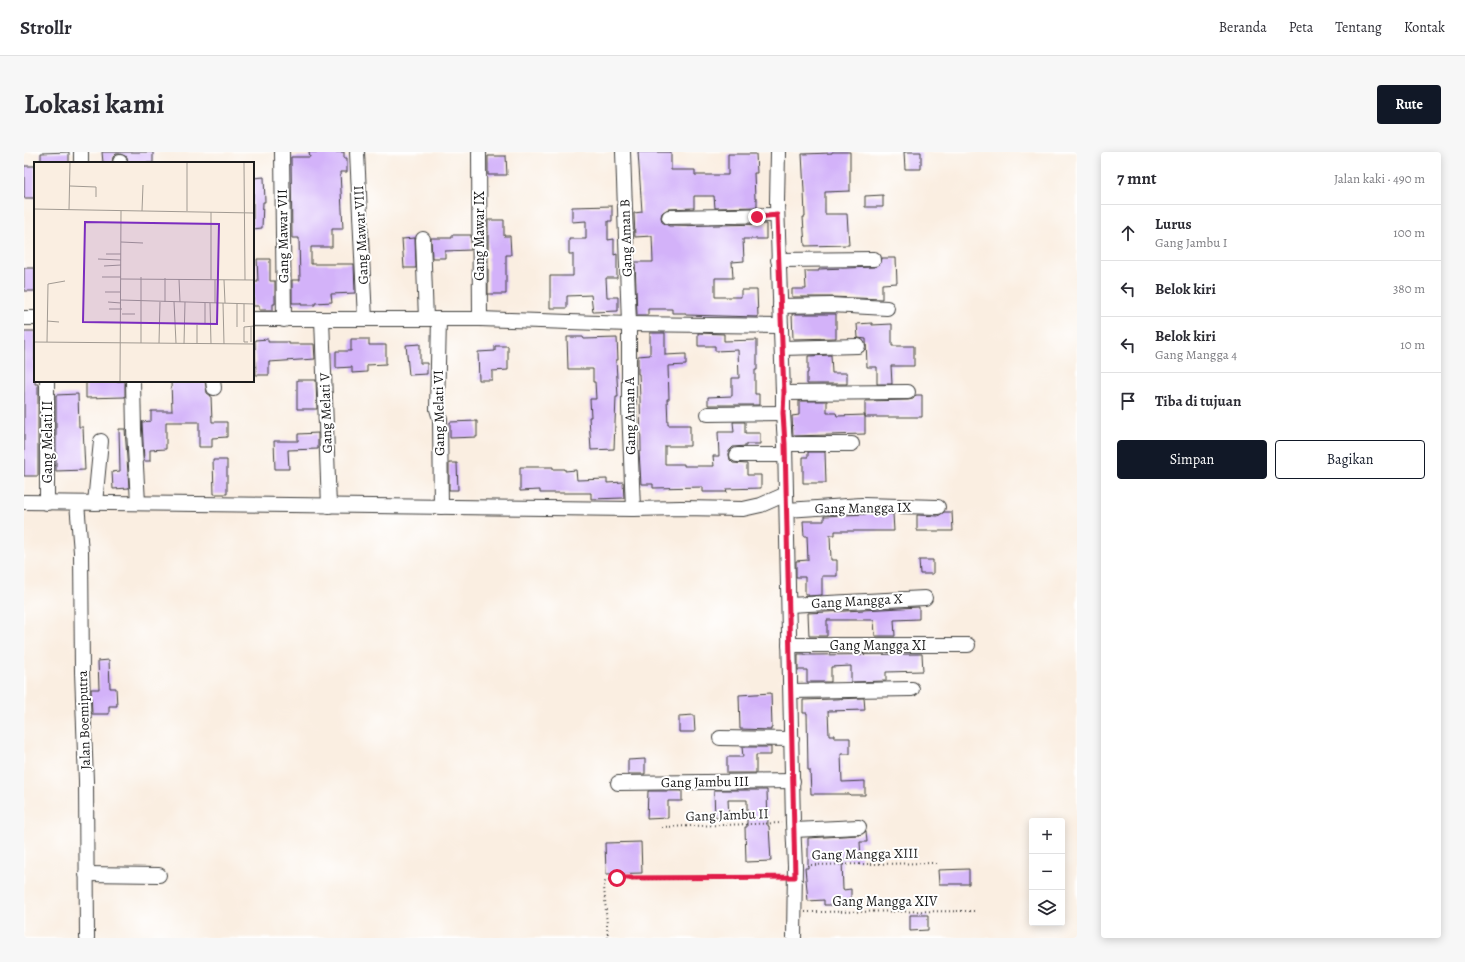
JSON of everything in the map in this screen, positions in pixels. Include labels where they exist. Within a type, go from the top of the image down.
[{"type":"street","name":"Gang Mawar VII","points":[[282,152],[284,320]]},
{"type":"street","name":"Gang Mawar VIII","points":[[357,152],[365,319]]},
{"type":"street","name":"Gang Mawar IX","points":[[479,152],[480,319]]},
{"type":"street","name":"Gang Aman B","points":[[623,152],[629,324]]},
{"type":"street","points":[[778,152],[778,260],[784,393],[783,413],[787,510],[795,871],[794,938]]},
{"type":"street","points":[[669,217],[777,215]]},
{"type":"street","name":"Gang Melati VI","points":[[423,239],[432,319],[437,409],[440,419],[440,507]]},
{"type":"street","points":[[778,260],[874,259]]},
{"type":"street","points":[[780,306],[838,305],[887,308]]},
{"type":"street","points":[[254,319],[480,319],[629,324],[781,326]]},
{"type":"street","name":"Gang Melati V","points":[[322,320],[329,506]]},
{"type":"street","name":"Gang Aman A","points":[[629,324],[629,406],[633,509]]},
{"type":"street","points":[[782,348],[858,346]]},
{"type":"street","name":"Gang Melati II","points":[[47,382],[47,503]]},
{"type":"street","points":[[133,382],[138,503]]},
{"type":"street","points":[[784,393],[908,392]]},
{"type":"street","points":[[708,414],[783,413]]},
{"type":"street","points":[[95,503],[101,441]]},
{"type":"street","points":[[737,455],[785,449],[852,444]]},
{"type":"street","points":[[24,502],[743,509],[761,505],[786,494]]},
{"type":"street","name":"Jalan Boemiputra","points":[[78,503],[81,552],[82,672],[86,781],[87,938]]},
{"type":"street","name":"Gang Mangga IX","points":[[787,510],[862,505],[938,507]]},
{"type":"street","name":"Gang Mangga X","points":[[789,605],[925,598]]},
{"type":"street","name":"Gang Mangga XI","points":[[789,645],[968,645]]},
{"type":"street","points":[[791,691],[912,689]]},
{"type":"street","points":[[720,738],[792,739]]},
{"type":"street","name":"Gang Jambu III","points":[[618,783],[792,781]]},
{"type":"street","points":[[793,826],[859,827]]},
{"type":"street","points":[[86,874],[159,875]]},
{"type":"path","name":"Gang Jambu II","points":[[662,827],[793,826]]},
{"type":"path","name":"Gang Mangga XIII","points":[[608,938],[604,891],[605,882],[610,879],[936,863]]},
{"type":"path","name":"Gang Mangga XIV","points":[[794,912],[976,911]]},
{"type":"building","points":[[69,152],[69,162],[41,162],[41,153]]},
{"type":"building","points":[[102,152],[153,152],[153,162],[128,162],[127,157],[116,154],[113,157],[112,162],[103,162]]},
{"type":"building","points":[[309,152],[344,152],[344,158],[347,158],[347,172],[340,172],[343,229],[332,229],[332,247],[311,247],[311,264],[354,264],[355,293],[331,294],[332,302],[315,303],[315,305],[301,305],[301,303],[292,303],[292,280],[300,280],[299,238],[292,238],[291,157],[310,157]]},
{"type":"building","points":[[638,152],[671,152],[671,170],[695,170],[695,175],[728,175],[728,154],[756,154],[757,173],[754,173],[755,199],[757,199],[757,207],[715,208],[714,196],[694,196],[694,208],[668,209],[662,213],[661,217],[662,222],[669,226],[766,224],[766,239],[743,239],[744,261],[732,262],[733,278],[715,278],[715,297],[741,297],[741,290],[757,290],[758,317],[686,315],[686,313],[672,313],[672,309],[648,309],[648,315],[637,315],[635,262],[653,262],[652,236],[635,237],[634,213],[642,212]]},
{"type":"building","points":[[850,152],[850,191],[825,192],[825,214],[847,214],[849,245],[805,246],[802,154]]},
{"type":"building","points":[[904,152],[921,152],[921,169],[905,169]]},
{"type":"building","points":[[488,156],[506,156],[507,175],[488,175]]},
{"type":"building","points":[[24,166],[34,166],[34,198],[24,198]]},
{"type":"building","points":[[264,177],[265,202],[263,202],[262,228],[254,229],[254,178]]},
{"type":"building","points":[[883,195],[883,207],[865,207],[865,196]]},
{"type":"building","points":[[612,206],[612,221],[608,221],[608,240],[614,239],[614,255],[617,254],[617,278],[606,278],[607,297],[618,297],[618,311],[593,312],[591,295],[567,296],[567,308],[550,308],[550,276],[573,276],[573,254],[569,254],[569,239],[586,239],[586,221],[572,222],[572,207]]},
{"type":"building","points":[[488,220],[504,220],[504,236],[510,236],[511,255],[506,255],[506,294],[488,294]]},
{"type":"building","points":[[452,235],[471,235],[471,250],[445,251],[445,258],[432,258],[431,238],[452,238]]},
{"type":"building","points":[[415,238],[416,268],[404,268],[402,239]]},
{"type":"building","points":[[882,258],[896,258],[897,283],[882,284],[882,299],[792,297],[792,289],[806,289],[805,271],[874,267],[881,263]]},
{"type":"building","points":[[257,259],[270,259],[270,281],[275,281],[275,304],[273,304],[273,310],[259,310],[259,306],[254,306],[254,282],[258,282]]},
{"type":"building","points":[[24,268],[34,268],[34,291],[24,291]]},
{"type":"building","points":[[792,314],[836,314],[836,338],[793,339]]},
{"type":"building","points":[[872,323],[872,325],[892,324],[892,346],[914,346],[914,366],[891,366],[892,384],[877,384],[877,367],[867,367],[866,339],[858,338],[857,324]]},
{"type":"building","points":[[24,331],[34,331],[34,382],[35,384],[38,384],[38,476],[24,476]]},
{"type":"building","points":[[650,333],[665,333],[665,355],[686,354],[686,365],[668,366],[668,425],[690,425],[690,446],[665,446],[665,464],[684,464],[684,466],[714,466],[713,456],[719,456],[718,432],[734,432],[733,422],[745,422],[745,433],[760,433],[760,444],[746,444],[746,446],[733,447],[729,451],[730,460],[733,463],[747,464],[747,475],[761,475],[761,488],[726,489],[727,492],[703,492],[703,487],[653,488],[653,484],[641,484],[639,451],[641,451],[638,356],[650,355]]},
{"type":"building","points":[[698,333],[724,334],[724,341],[757,340],[755,394],[759,394],[759,405],[708,405],[708,397],[732,396],[732,378],[739,378],[738,350],[715,351],[715,346],[698,346]]},
{"type":"building","points":[[567,337],[583,337],[584,339],[617,338],[618,360],[616,360],[618,397],[616,397],[614,449],[591,450],[589,417],[591,417],[590,399],[596,399],[595,382],[593,382],[593,369],[568,369]]},
{"type":"building","points":[[268,339],[268,342],[314,344],[315,359],[269,362],[269,375],[256,375],[255,340]]},
{"type":"building","points":[[351,339],[369,339],[369,345],[386,345],[386,364],[367,365],[367,372],[352,373],[352,367],[336,368],[336,351],[351,351]]},
{"type":"building","points":[[420,344],[420,363],[427,363],[427,374],[409,375],[406,345]]},
{"type":"building","points":[[495,346],[508,346],[508,370],[492,371],[492,380],[479,380],[478,352],[495,351]]},
{"type":"building","points":[[831,355],[832,373],[847,373],[847,384],[807,384],[808,356]]},
{"type":"building","points":[[297,380],[316,380],[317,409],[297,409]]},
{"type":"building","points":[[86,382],[125,382],[125,397],[86,398]]},
{"type":"building","points":[[171,382],[205,382],[207,393],[211,396],[212,422],[227,422],[227,437],[212,438],[212,447],[199,447],[199,422],[166,422],[166,449],[150,450],[150,461],[144,461],[142,422],[151,421],[151,411],[172,411]]},
{"type":"building","points":[[78,394],[79,427],[83,427],[85,470],[56,471],[56,395]]},
{"type":"building","points":[[916,395],[922,395],[922,417],[865,417],[865,401],[908,400],[913,399]]},
{"type":"building","points":[[799,401],[827,401],[827,413],[836,413],[837,416],[865,415],[865,434],[793,436],[792,416],[799,415]]},
{"type":"building","points":[[477,421],[477,437],[450,438],[450,422]]},
{"type":"building","points":[[119,429],[125,429],[129,488],[113,489],[112,472],[120,471]]},
{"type":"building","points":[[318,433],[318,449],[288,450],[289,469],[275,469],[274,441],[298,441],[298,434]]},
{"type":"building","points":[[808,452],[825,452],[826,483],[803,483],[803,457],[808,457]]},
{"type":"building","points":[[213,460],[227,460],[227,494],[214,494]]},
{"type":"building","points":[[449,463],[457,463],[458,490],[449,490]]},
{"type":"building","points":[[520,467],[553,467],[553,469],[565,469],[565,471],[576,470],[577,480],[607,479],[607,483],[623,482],[624,498],[591,499],[591,493],[540,493],[540,490],[520,491]]},
{"type":"building","points":[[944,512],[952,512],[953,531],[917,531],[917,515],[938,516]]},
{"type":"building","points":[[893,514],[894,531],[835,531],[835,535],[830,535],[831,560],[837,560],[837,576],[822,576],[822,595],[808,596],[808,594],[805,594],[805,577],[796,577],[796,561],[808,560],[807,536],[804,536],[803,521],[824,521],[824,516]]},
{"type":"building","points":[[919,560],[933,560],[933,574],[920,574]]},
{"type":"building","points":[[919,607],[919,619],[894,620],[895,636],[875,636],[874,620],[827,620],[827,636],[809,636],[808,613]]},
{"type":"building","points":[[798,654],[922,654],[923,671],[886,672],[886,681],[851,682],[851,666],[831,667],[831,682],[807,682],[807,670],[798,670]]},
{"type":"building","points":[[109,660],[110,688],[116,688],[117,706],[109,706],[109,714],[92,714],[91,689],[99,689],[98,661]]},
{"type":"building","points":[[771,693],[771,730],[740,729],[739,695]]},
{"type":"building","points":[[864,698],[865,710],[828,711],[829,735],[834,735],[834,738],[850,738],[850,754],[841,754],[842,782],[865,781],[865,795],[811,794],[810,770],[808,770],[807,713],[803,713],[803,700]]},
{"type":"building","points":[[694,715],[695,732],[679,732],[679,716]]},
{"type":"building","points":[[742,747],[771,747],[771,755],[756,755],[756,773],[727,773],[727,757],[743,757]]},
{"type":"building","points":[[645,759],[645,774],[628,774],[628,760]]},
{"type":"building","points":[[714,790],[767,790],[771,861],[746,862],[745,827],[747,827],[747,800],[728,800],[729,817],[715,818]]},
{"type":"building","points":[[648,791],[682,791],[682,801],[668,801],[668,818],[647,819]]},
{"type":"building","points":[[866,831],[867,842],[860,842],[861,860],[842,860],[843,890],[851,889],[851,901],[836,901],[836,905],[824,905],[824,900],[808,901],[805,868],[808,868],[808,838],[859,835]]},
{"type":"building","points":[[641,842],[642,873],[606,874],[605,843]]},
{"type":"building","points":[[969,869],[969,884],[939,884],[938,870]]},
{"type":"building","points":[[910,915],[928,915],[928,930],[910,931]]},
{"type":"route","points":[[617,878],[795,877],[787,510],[783,413],[784,393],[777,215],[757,217]]}]
